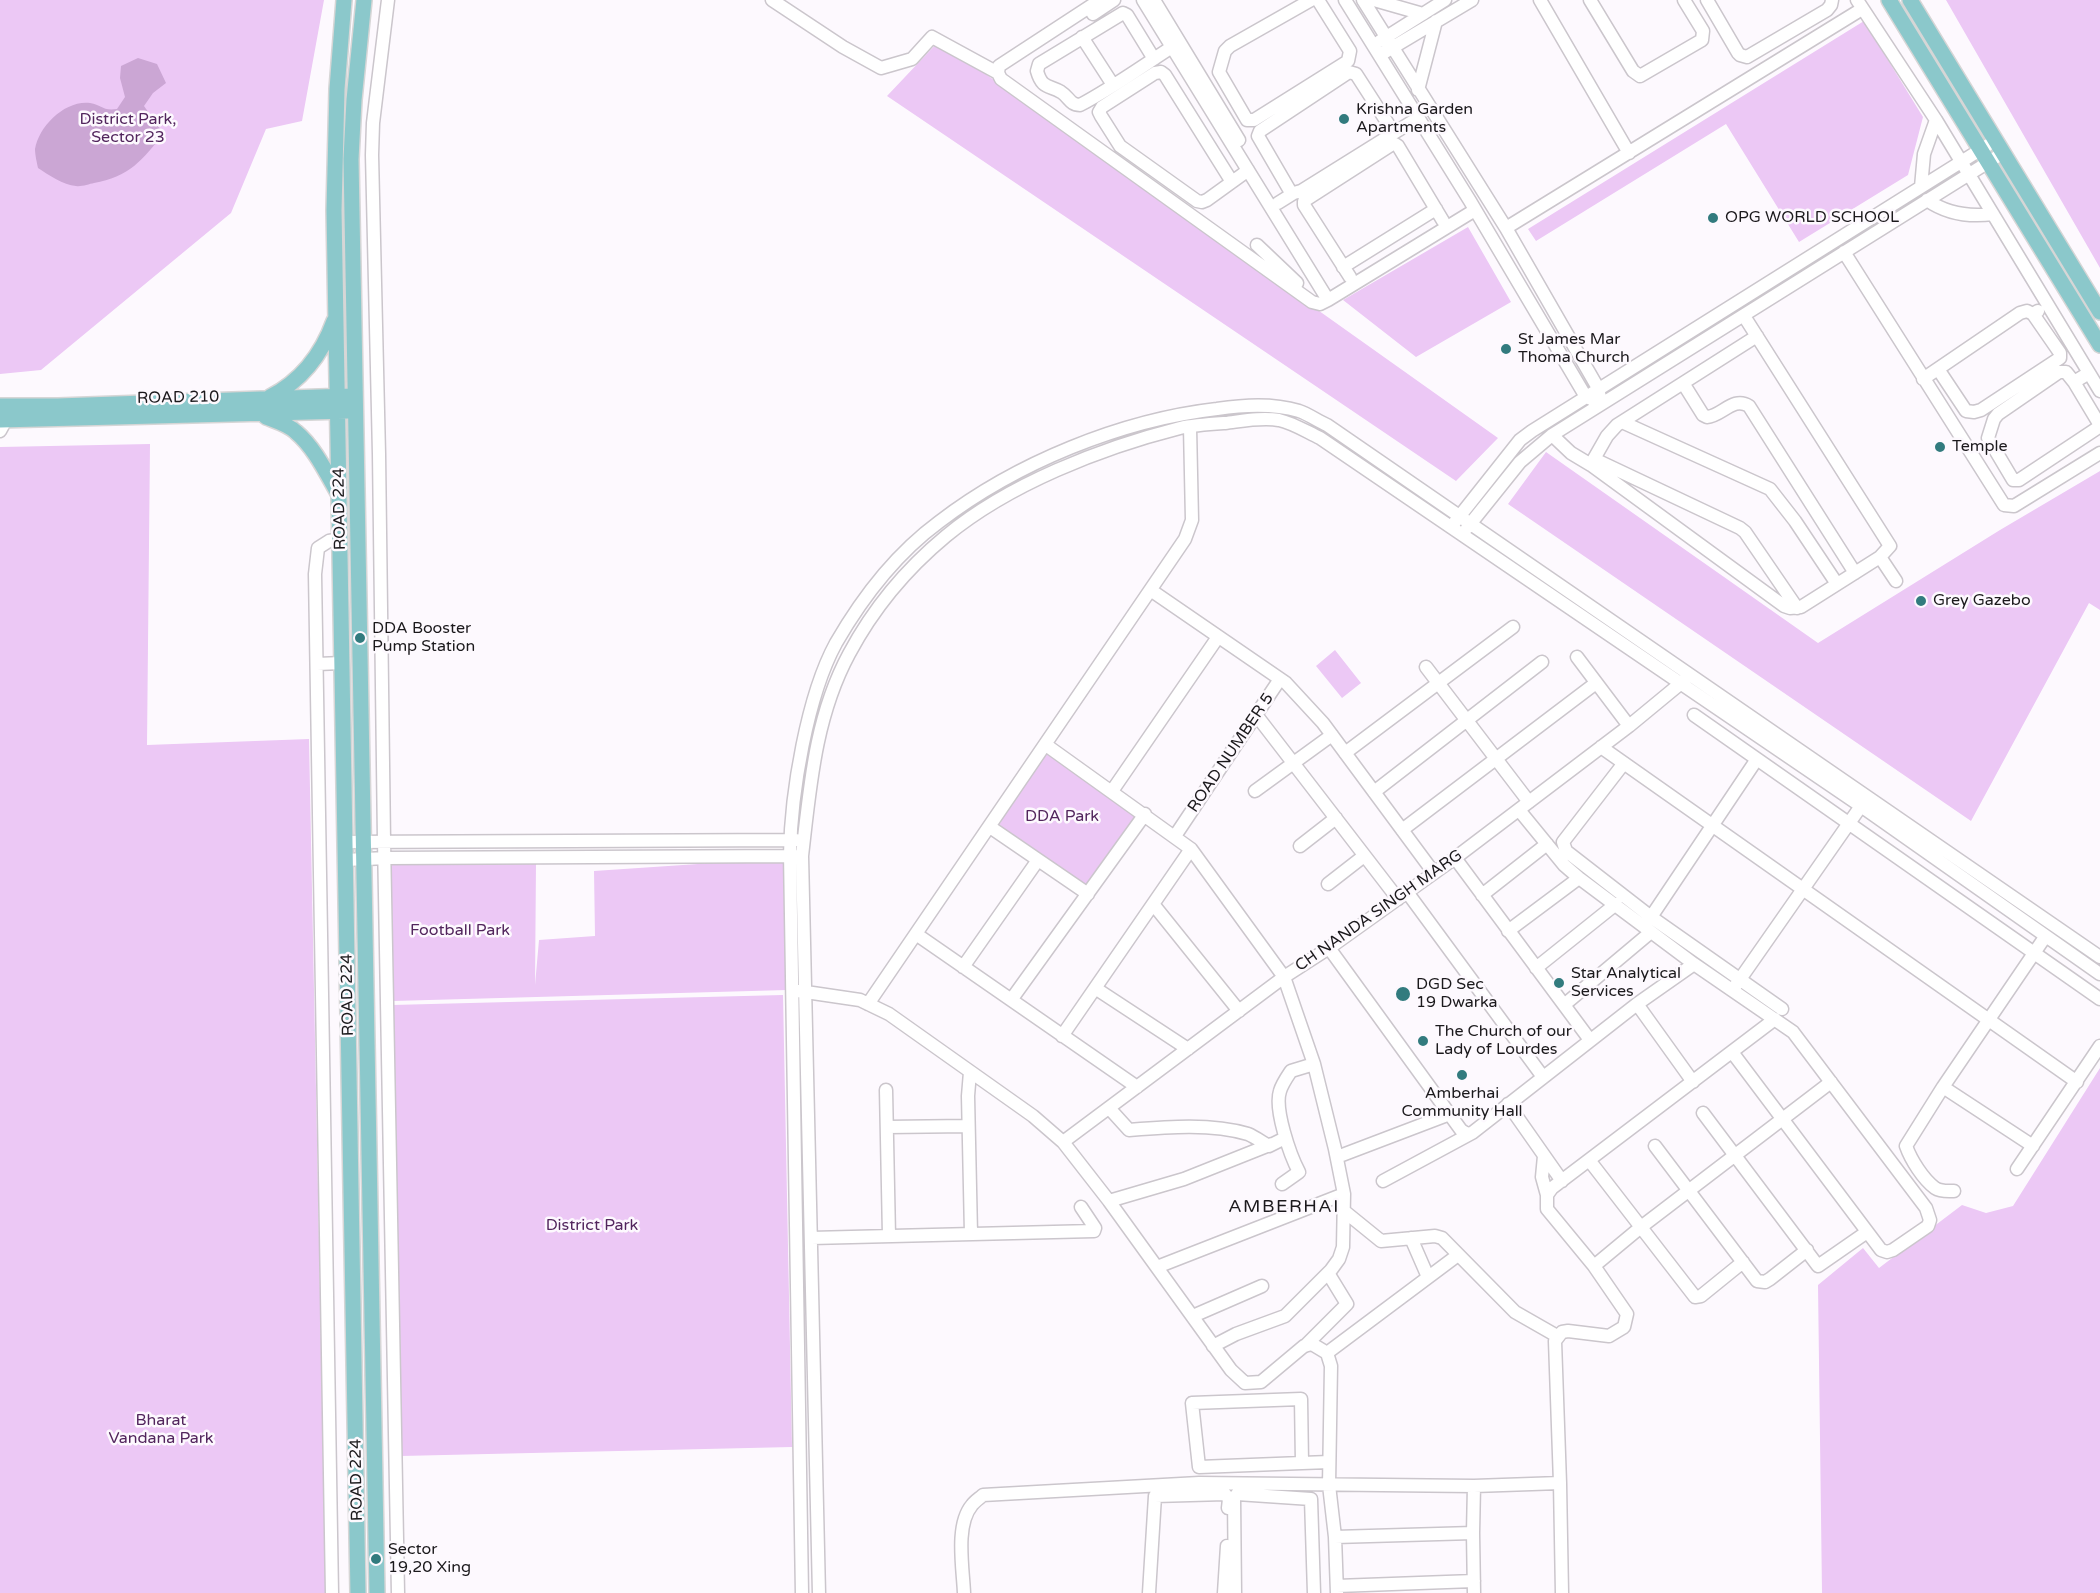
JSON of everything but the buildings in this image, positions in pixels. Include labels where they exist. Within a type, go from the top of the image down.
[{"type":"main road","name":"ROAD 224","points":[[344,0],[336,117],[334,210],[358,1593]]},
{"type":"main road","name":"ROAD 224","points":[[364,0],[352,147],[363,858],[378,1590]]},
{"type":"main road","points":[[1889,0],[2100,345]]},
{"type":"main road","points":[[1910,0],[2100,312]]},
{"type":"main road","points":[[268,399],[287,388],[320,352],[336,316]]},
{"type":"main road","name":"ROAD 210","points":[[60,412],[268,399],[338,404]]},
{"type":"main road","name":"ROAD 210","points":[[2,419],[27,412],[259,414],[356,403]]},
{"type":"main road","points":[[259,414],[283,423],[296,432],[316,457],[339,495]]},
{"type":"street","points":[[388,0],[372,155],[398,1593]]},
{"type":"street","points":[[772,0],[843,47],[880,68],[912,59],[932,38],[999,76],[1312,302],[1320,304],[1346,272],[1436,209]]},
{"type":"street","points":[[999,76],[999,66],[1100,0]]},
{"type":"street","points":[[999,76],[1114,0]]},
{"type":"street","points":[[1143,0],[1327,294]]},
{"type":"street","points":[[1154,0],[1278,203],[1327,294]]},
{"type":"street","points":[[1311,0],[1225,51],[1219,72],[1247,120],[1254,120],[1350,57],[1350,51],[1318,0]]},
{"type":"street","points":[[1345,0],[1586,396],[1601,403]]},
{"type":"street","points":[[1363,0],[1506,228],[1598,388],[1601,403]]},
{"type":"street","points":[[1374,0],[1423,14]]},
{"type":"street","points":[[1376,51],[1423,14],[1445,0]]},
{"type":"street","points":[[1388,43],[1436,21],[1472,0]]},
{"type":"street","points":[[1540,0],[1629,153]]},
{"type":"street","points":[[1590,0],[1633,71],[1640,76],[1702,40],[1703,31],[1684,0]]},
{"type":"street","points":[[1707,0],[1738,53],[1747,57],[1827,10],[1832,0]]},
{"type":"street","points":[[1506,228],[1629,153],[1859,4],[1936,120],[2100,391]]},
{"type":"street","points":[[1154,59],[1125,14],[1120,14],[1039,64],[1037,71],[1045,86],[1061,92],[1076,105],[1080,105],[1113,85],[1154,59],[1172,47]]},
{"type":"street","points":[[1418,90],[1436,21]]},
{"type":"street","points":[[1082,38],[1113,85]]},
{"type":"street","points":[[1232,182],[1161,72],[1102,107],[1099,112],[1120,146],[1197,201],[1207,200],[1232,182],[1248,170]]},
{"type":"street","points":[[1294,193],[1290,191],[1259,140],[1258,134],[1349,72],[1356,74],[1394,133]]},
{"type":"street","points":[[1278,203],[1418,118]]},
{"type":"street","points":[[1921,187],[1923,154],[1936,120]]},
{"type":"street","points":[[1346,272],[1304,205],[1304,201],[1391,145],[1398,146],[1443,221]]},
{"type":"street","points":[[1456,531],[1459,516],[1520,440],[1598,388],[1961,161],[1984,156],[2000,147]]},
{"type":"street","points":[[1456,531],[1471,524],[1520,462],[1552,435],[1969,174],[1984,156]]},
{"type":"street","points":[[1927,200],[1953,212],[1993,214]]},
{"type":"street","points":[[1257,245],[1312,297],[1327,294],[1473,207]]},
{"type":"street","points":[[1346,272],[1473,207]]},
{"type":"street","points":[[1844,252],[2004,505],[2014,506],[2100,453]]},
{"type":"street","points":[[2033,314],[2048,304]]},
{"type":"street","points":[[1923,379],[2020,314],[2027,311],[2033,314],[2060,353],[2060,358],[1981,410],[1974,412],[1966,411],[1938,369]]},
{"type":"street","points":[[1592,462],[1784,606],[1797,608],[1888,550],[1889,543],[1744,316]]},
{"type":"street","points":[[1592,462],[1607,436],[1622,422],[1757,336]]},
{"type":"street","points":[[2058,372],[2066,372],[2074,382],[2098,422],[2099,428],[2019,480],[2013,480],[1988,438],[1994,419],[2058,372]]},
{"type":"street","points":[[2074,382],[2089,373]]},
{"type":"street","points":[[1683,383],[1707,417],[1733,404],[1749,406],[1855,573]]},
{"type":"street","points":[[819,1593],[806,992],[796,855],[790,840],[801,750],[817,691],[836,644],[871,590],[909,548],[938,522],[1020,472],[1071,448],[1130,427],[1181,413],[1248,405],[1300,411],[1327,425],[1691,675],[1900,827],[2045,937],[2100,974]]},
{"type":"street","points":[[1159,419],[1163,433]]},
{"type":"street","points":[[802,1593],[792,990],[796,855],[804,840],[815,753],[829,698],[849,655],[882,600],[919,560],[947,535],[982,511],[1024,487],[1078,462],[1131,442],[1163,433],[1190,427],[1248,420],[1279,420],[1296,426],[1320,438],[1861,806],[1900,827],[2100,957]]},
{"type":"street","points":[[1622,422],[1770,489],[1778,497],[1837,584]]},
{"type":"street","points":[[868,1004],[1152,591],[1190,531],[1192,520],[1190,427]]},
{"type":"street","points":[[1552,435],[1571,453],[1740,528],[1797,608]]},
{"type":"street","points":[[332,1593],[316,559],[318,548],[329,541],[340,539]]},
{"type":"street","points":[[1880,557],[1896,581]]},
{"type":"street","name":"ROAD NUMBER 5","points":[[1152,591],[1280,679],[1175,836]]},
{"type":"street","points":[[1346,753],[1513,627]]},
{"type":"street","points":[[1112,791],[1218,637]]},
{"type":"street","points":[[1577,657],[1629,726]]},
{"type":"street","points":[[1374,792],[1542,662]]},
{"type":"street","points":[[317,664],[342,663]]},
{"type":"street","points":[[1426,667],[1496,759],[1547,844],[1563,865],[1732,991],[1778,1014]]},
{"type":"street","name":"CH NANDA SINGH MARG","points":[[1063,1143],[1284,977],[1329,948],[1455,858],[1629,726],[1691,675]]},
{"type":"street","points":[[1280,679],[1332,735],[1434,873]]},
{"type":"street","points":[[1402,830],[1596,682]]},
{"type":"street","points":[[1694,715],[2100,999]]},
{"type":"street","points":[[1257,716],[1364,856],[1402,896],[1543,1077]]},
{"type":"street","points":[[1255,791],[1332,735]]},
{"type":"street","points":[[1046,745],[1191,849],[1284,977],[1314,1064],[1344,1194],[1344,1247],[1328,1274],[1285,1316],[1236,1334],[1213,1346]]},
{"type":"street","points":[[1601,747],[2077,1082]]},
{"type":"street","points":[[1651,917],[1757,759]]},
{"type":"street","points":[[1624,763],[1563,842],[1566,851],[1651,917],[1740,979],[1778,1014],[1929,1215],[1928,1226],[1893,1250],[1887,1252],[1881,1250],[1784,1118],[1732,1052]]},
{"type":"street","points":[[1732,991],[1861,806]]},
{"type":"street","points":[[1011,1000],[1145,814]]},
{"type":"street","points":[[1300,846],[1336,819]]},
{"type":"street","points":[[990,828],[1088,894]]},
{"type":"street","points":[[345,842],[804,840]]},
{"type":"street","points":[[1482,895],[1547,844]]},
{"type":"street","points":[[1062,1035],[1191,849]]},
{"type":"street","points":[[346,860],[363,858],[796,855]]},
{"type":"street","points":[[1328,884],[1364,856]]},
{"type":"street","points":[[1455,858],[1590,1040]]},
{"type":"street","points":[[963,966],[1038,860]]},
{"type":"street","points":[[1508,931],[1579,878]]},
{"type":"street","points":[[1153,904],[1239,1011]]},
{"type":"street","points":[[1536,968],[1616,904]]},
{"type":"street","points":[[1564,1005],[1651,932]]},
{"type":"street","points":[[916,934],[1137,1087]]},
{"type":"street","points":[[1954,1191],[1935,1188],[1914,1163],[1906,1146],[1943,1087],[2045,937]]},
{"type":"street","points":[[1329,948],[1450,1114],[1464,1132],[1472,1132]]},
{"type":"street","points":[[1383,1181],[1472,1132],[1637,1004],[1694,964]]},
{"type":"street","points":[[1095,988],[1188,1049]]},
{"type":"street","points":[[792,990],[860,1000],[889,1014],[1033,1116],[1063,1143],[1109,1201],[1240,1380],[1251,1384],[1261,1382],[1270,1376],[1305,1346],[1347,1304],[1328,1274]]},
{"type":"street","points":[[1637,1004],[1693,1082]]},
{"type":"street","points":[[1547,1196],[1562,1181],[1732,1052],[1778,1014]]},
{"type":"street","points":[[2017,1169],[2100,1046]]},
{"type":"street","points":[[1282,1184],[1299,1172],[1292,1158],[1282,1125],[1279,1092],[1291,1071],[1314,1064]]},
{"type":"street","points":[[970,1072],[968,1126],[971,1234]]},
{"type":"street","points":[[1594,1266],[1641,1227],[1831,1082]]},
{"type":"street","points":[[1943,1087],[2034,1146]]},
{"type":"street","points":[[886,1090],[888,1236]]},
{"type":"street","points":[[1508,1104],[1562,1181]]},
{"type":"street","points":[[1109,1108],[1129,1130],[1181,1126],[1249,1135],[1269,1146],[1272,1144]]},
{"type":"street","points":[[1703,1113],[1818,1266],[1867,1232]]},
{"type":"street","points":[[1337,1157],[1450,1114]]},
{"type":"street","points":[[887,1127],[968,1126]]},
{"type":"street","points":[[1109,1201],[1184,1179],[1286,1138]]},
{"type":"street","points":[[1655,1146],[1754,1278],[1765,1282],[1806,1251]]},
{"type":"street","points":[[1545,1156],[1542,1177],[1547,1196],[1547,1209],[1594,1266],[1627,1314],[1624,1327],[1609,1336],[1568,1331],[1557,1336],[1555,1341],[1562,1593]]},
{"type":"street","points":[[1589,1160],[1695,1297],[1701,1296],[1743,1262]]},
{"type":"street","points":[[1157,1267],[1344,1194]]},
{"type":"street","points":[[811,1238],[1094,1231],[1095,1228],[1081,1207]]},
{"type":"street","points":[[1344,1211],[1381,1241],[1439,1236],[1515,1312],[1557,1336]]},
{"type":"street","points":[[1411,1238],[1428,1277]]},
{"type":"street","points":[[1327,1353],[1458,1255]]},
{"type":"street","points":[[1193,1316],[1262,1286]]},
{"type":"street","points":[[1305,1346],[1312,1344],[1321,1347],[1327,1353],[1331,1366],[1329,1485],[1335,1537],[1337,1590],[1474,1587],[1474,1486]]},
{"type":"street","points":[[1302,1463],[1300,1399],[1192,1403],[1198,1467],[1329,1462]]},
{"type":"street","points":[[964,1593],[961,1536],[966,1515],[972,1504],[983,1496],[1199,1483],[1474,1486],[1560,1483]]},
{"type":"street","points":[[1149,1593],[1155,1496],[1224,1494],[1229,1499],[1224,1593]]},
{"type":"street","points":[[1235,1593],[1234,1498],[1237,1494],[1311,1499],[1314,1593]]},
{"type":"street","points":[[1335,1537],[1473,1533]]},
{"type":"green space","name":"District Park, Sector 23","points":[[0,0],[324,0],[302,121],[266,129],[231,213],[41,370],[0,374]]},
{"type":"green space","points":[[1946,0],[2100,0],[2100,268]]},
{"type":"green space","points":[[1864,21],[1923,117],[1908,175],[1799,242],[1726,124],[1536,241],[1528,229]]},
{"type":"green space","points":[[939,41],[1498,438],[1456,481],[887,96]]},
{"type":"green space","points":[[1468,227],[1511,302],[1416,357],[1343,300]]},
{"type":"green space","name":"Bharat Vandana Park","points":[[150,444],[147,745],[309,739],[326,1593],[0,1593],[0,447]]},
{"type":"green space","points":[[1546,452],[1818,643],[2100,471],[2100,610],[2089,603],[1971,821],[1508,504]]},
{"type":"green space","points":[[1335,650],[1361,683],[1342,698],[1316,666]]},
{"type":"green space","name":"DDA Park","points":[[1047,748],[1143,813],[1087,890],[995,831]]},
{"type":"green space","name":"Football Park","points":[[787,858],[787,990],[393,1001],[390,862],[536,863],[535,985],[539,940],[595,936],[594,871]]},
{"type":"green space","name":"District Park","points":[[783,995],[792,1447],[401,1456],[392,1005]]},
{"type":"green space","points":[[2100,1068],[2100,1593],[1822,1593],[1818,1285],[1863,1248],[1879,1268],[1962,1205],[1986,1213],[2013,1206]]},
{"type":"shaded area","points":[[138,58],[157,64],[166,83],[153,93],[144,106],[163,133],[142,159],[126,172],[83,186],[66,184],[38,168],[35,149],[37,140],[55,116],[81,103],[90,103],[105,109],[117,109],[125,97],[120,78],[121,66]]},
{"type":"place","name":"Krishna Garden Apartments","points":[[1344,119]]},
{"type":"place","name":"OPG WORLD SCHOOL","points":[[1713,218]]},
{"type":"place","name":"St James Mar Thoma Church","points":[[1506,349]]},
{"type":"place","name":"Temple","points":[[1940,447]]},
{"type":"place","name":"Grey Gazebo","points":[[1921,601]]},
{"type":"place","name":"DDA Booster Pump Station","points":[[360,638]]},
{"type":"place","name":"Star Analytical Services","points":[[1559,983]]},
{"type":"place","name":"DGD Sec 19 Dwarka","points":[[1403,994]]},
{"type":"place","name":"The Church of our Lady of Lourdes","points":[[1423,1041]]},
{"type":"place","name":"Amberhai Community Hall","points":[[1462,1075]]},
{"type":"place","name":"Sector 19,20 Xing","points":[[376,1559]]},
{"type":"district","name":"AMBERHAI","points":[[1284,1207]]}]
